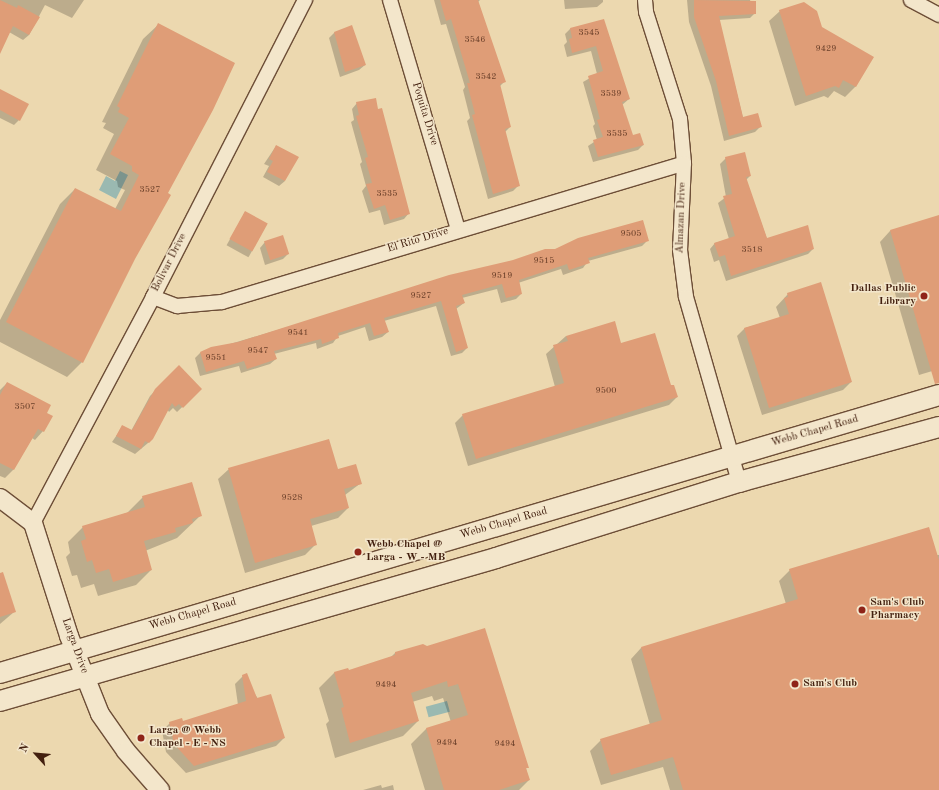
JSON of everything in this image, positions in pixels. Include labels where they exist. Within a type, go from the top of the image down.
[{"type":"main road","name":"Webb Chapel Road","points":[[0,673],[939,395]]},
{"type":"main road","points":[[0,701],[496,558],[739,482],[939,426]]},
{"type":"main road","points":[[341,572],[350,600]]},
{"type":"street","name":"Bolivar Drive","points":[[33,523],[153,296],[305,0]]},
{"type":"street","name":"Poquita Drive","points":[[390,0],[458,229]]},
{"type":"street","name":"Almazan Drive","points":[[645,0],[646,12],[680,119],[684,163],[680,250],[686,296],[739,482]]},
{"type":"street","points":[[911,0],[939,15]]},
{"type":"street","name":"El Rito Drive","points":[[153,296],[177,306],[222,302],[458,229],[684,163]]},
{"type":"street","points":[[0,498],[33,523]]},
{"type":"street","name":"Larga Drive","points":[[33,523],[75,650],[100,714],[126,751],[160,790]]},
{"type":"water","points":[[120,171],[128,175],[116,199],[99,190],[106,176],[115,181]]},
{"type":"water","points":[[447,701],[450,712],[429,717],[426,707]]},
{"type":"building","points":[[0,0],[17,8],[18,5],[40,17],[29,35],[13,26],[0,54]]},
{"type":"building","points":[[440,0],[478,0],[506,82],[500,84],[511,127],[505,129],[520,186],[493,194],[472,115],[475,114],[467,83],[470,83],[451,19],[446,21]]},
{"type":"building","points":[[694,0],[756,1],[756,14],[719,16],[743,117],[758,113],[762,127],[729,136],[716,81],[694,17]]},
{"type":"building","points":[[804,2],[817,11],[822,27],[874,57],[856,87],[843,80],[839,88],[835,86],[806,96],[779,10]]},
{"type":"building","points":[[604,19],[630,99],[622,102],[633,135],[640,133],[644,145],[598,157],[593,140],[603,137],[597,120],[600,119],[588,76],[603,71],[596,46],[572,53],[569,39],[572,38],[570,28]]},
{"type":"building","points":[[158,23],[235,63],[213,110],[168,193],[171,195],[135,259],[83,363],[6,322],[75,188],[121,211],[139,175],[132,171],[132,166],[110,154],[129,118],[118,112],[120,108],[117,106]]},
{"type":"building","points":[[352,25],[366,65],[345,72],[334,32]]},
{"type":"building","points":[[0,89],[29,104],[20,121],[0,110]]},
{"type":"building","points":[[376,98],[378,109],[382,108],[410,214],[390,220],[385,205],[374,209],[366,184],[372,183],[365,158],[368,157],[356,116],[359,115],[356,102]]},
{"type":"building","points":[[276,145],[299,157],[285,181],[267,172],[273,161],[269,159]]},
{"type":"building","points":[[745,152],[751,176],[746,177],[767,238],[808,225],[814,249],[731,276],[725,255],[719,257],[714,243],[735,236],[723,196],[732,194],[725,157]]},
{"type":"building","points":[[245,211],[268,224],[252,252],[229,239]]},
{"type":"building","name":"Dallas Public Library","points":[[939,215],[939,383],[935,384],[890,230]]},
{"type":"building","points":[[643,220],[649,241],[588,258],[590,263],[569,270],[567,264],[519,280],[522,294],[506,298],[502,284],[462,295],[465,303],[456,306],[468,348],[456,352],[441,301],[384,318],[389,332],[374,336],[370,323],[338,333],[339,338],[322,344],[321,339],[274,351],[277,359],[247,369],[244,361],[206,372],[200,352],[211,347],[238,342],[449,275],[513,260],[545,249],[555,249],[578,238]]},
{"type":"building","points":[[283,235],[289,254],[270,260],[264,241]]},
{"type":"building","points":[[821,282],[852,382],[769,408],[744,328],[789,314],[784,298],[788,297],[787,293]]},
{"type":"building","points":[[615,321],[621,343],[655,333],[671,385],[674,385],[678,397],[476,459],[462,414],[564,383],[553,345],[568,341],[566,336]]},
{"type":"building","points":[[179,365],[202,389],[183,408],[179,404],[175,407],[172,403],[153,439],[149,443],[145,441],[141,449],[116,436],[122,425],[132,430],[155,389]]},
{"type":"building","points":[[7,382],[51,405],[47,413],[53,416],[44,432],[38,429],[14,470],[0,463],[0,395]]},
{"type":"building","points":[[329,439],[338,469],[356,464],[362,484],[344,489],[349,508],[310,519],[317,545],[255,563],[228,468]]},
{"type":"building","points":[[192,482],[202,516],[192,519],[193,523],[175,528],[176,532],[144,541],[152,570],[113,582],[109,569],[96,573],[92,560],[87,562],[81,541],[86,539],[82,526],[145,507],[142,496]]},
{"type":"building","name":"Sam's Club","points":[[929,527],[939,560],[939,790],[683,790],[673,757],[611,775],[600,739],[662,720],[641,647],[798,599],[789,569]]},
{"type":"building","points":[[3,572],[16,612],[0,617],[0,573]]},
{"type":"building","points":[[485,628],[529,768],[526,768],[530,780],[499,790],[444,790],[426,728],[468,715],[458,684],[448,687],[447,681],[411,693],[419,721],[350,743],[341,708],[344,707],[334,672],[348,668],[349,670],[395,655],[395,652],[423,644],[427,646]]},
{"type":"building","points":[[247,673],[257,698],[271,694],[285,738],[194,766],[174,744],[169,722],[182,718],[183,721],[246,701],[242,675]]},
{"type":"place","name":"Dallas Public Library","points":[[924,296]]},
{"type":"place","name":"Webb Chapel @ Larga - W - MB","points":[[358,552]]},
{"type":"place","name":"Sam's Club Pharmacy","points":[[862,610]]},
{"type":"place","name":"Sam's Club","points":[[795,684]]},
{"type":"place","name":"Larga @ Webb Chapel - E - NS","points":[[141,738]]}]
